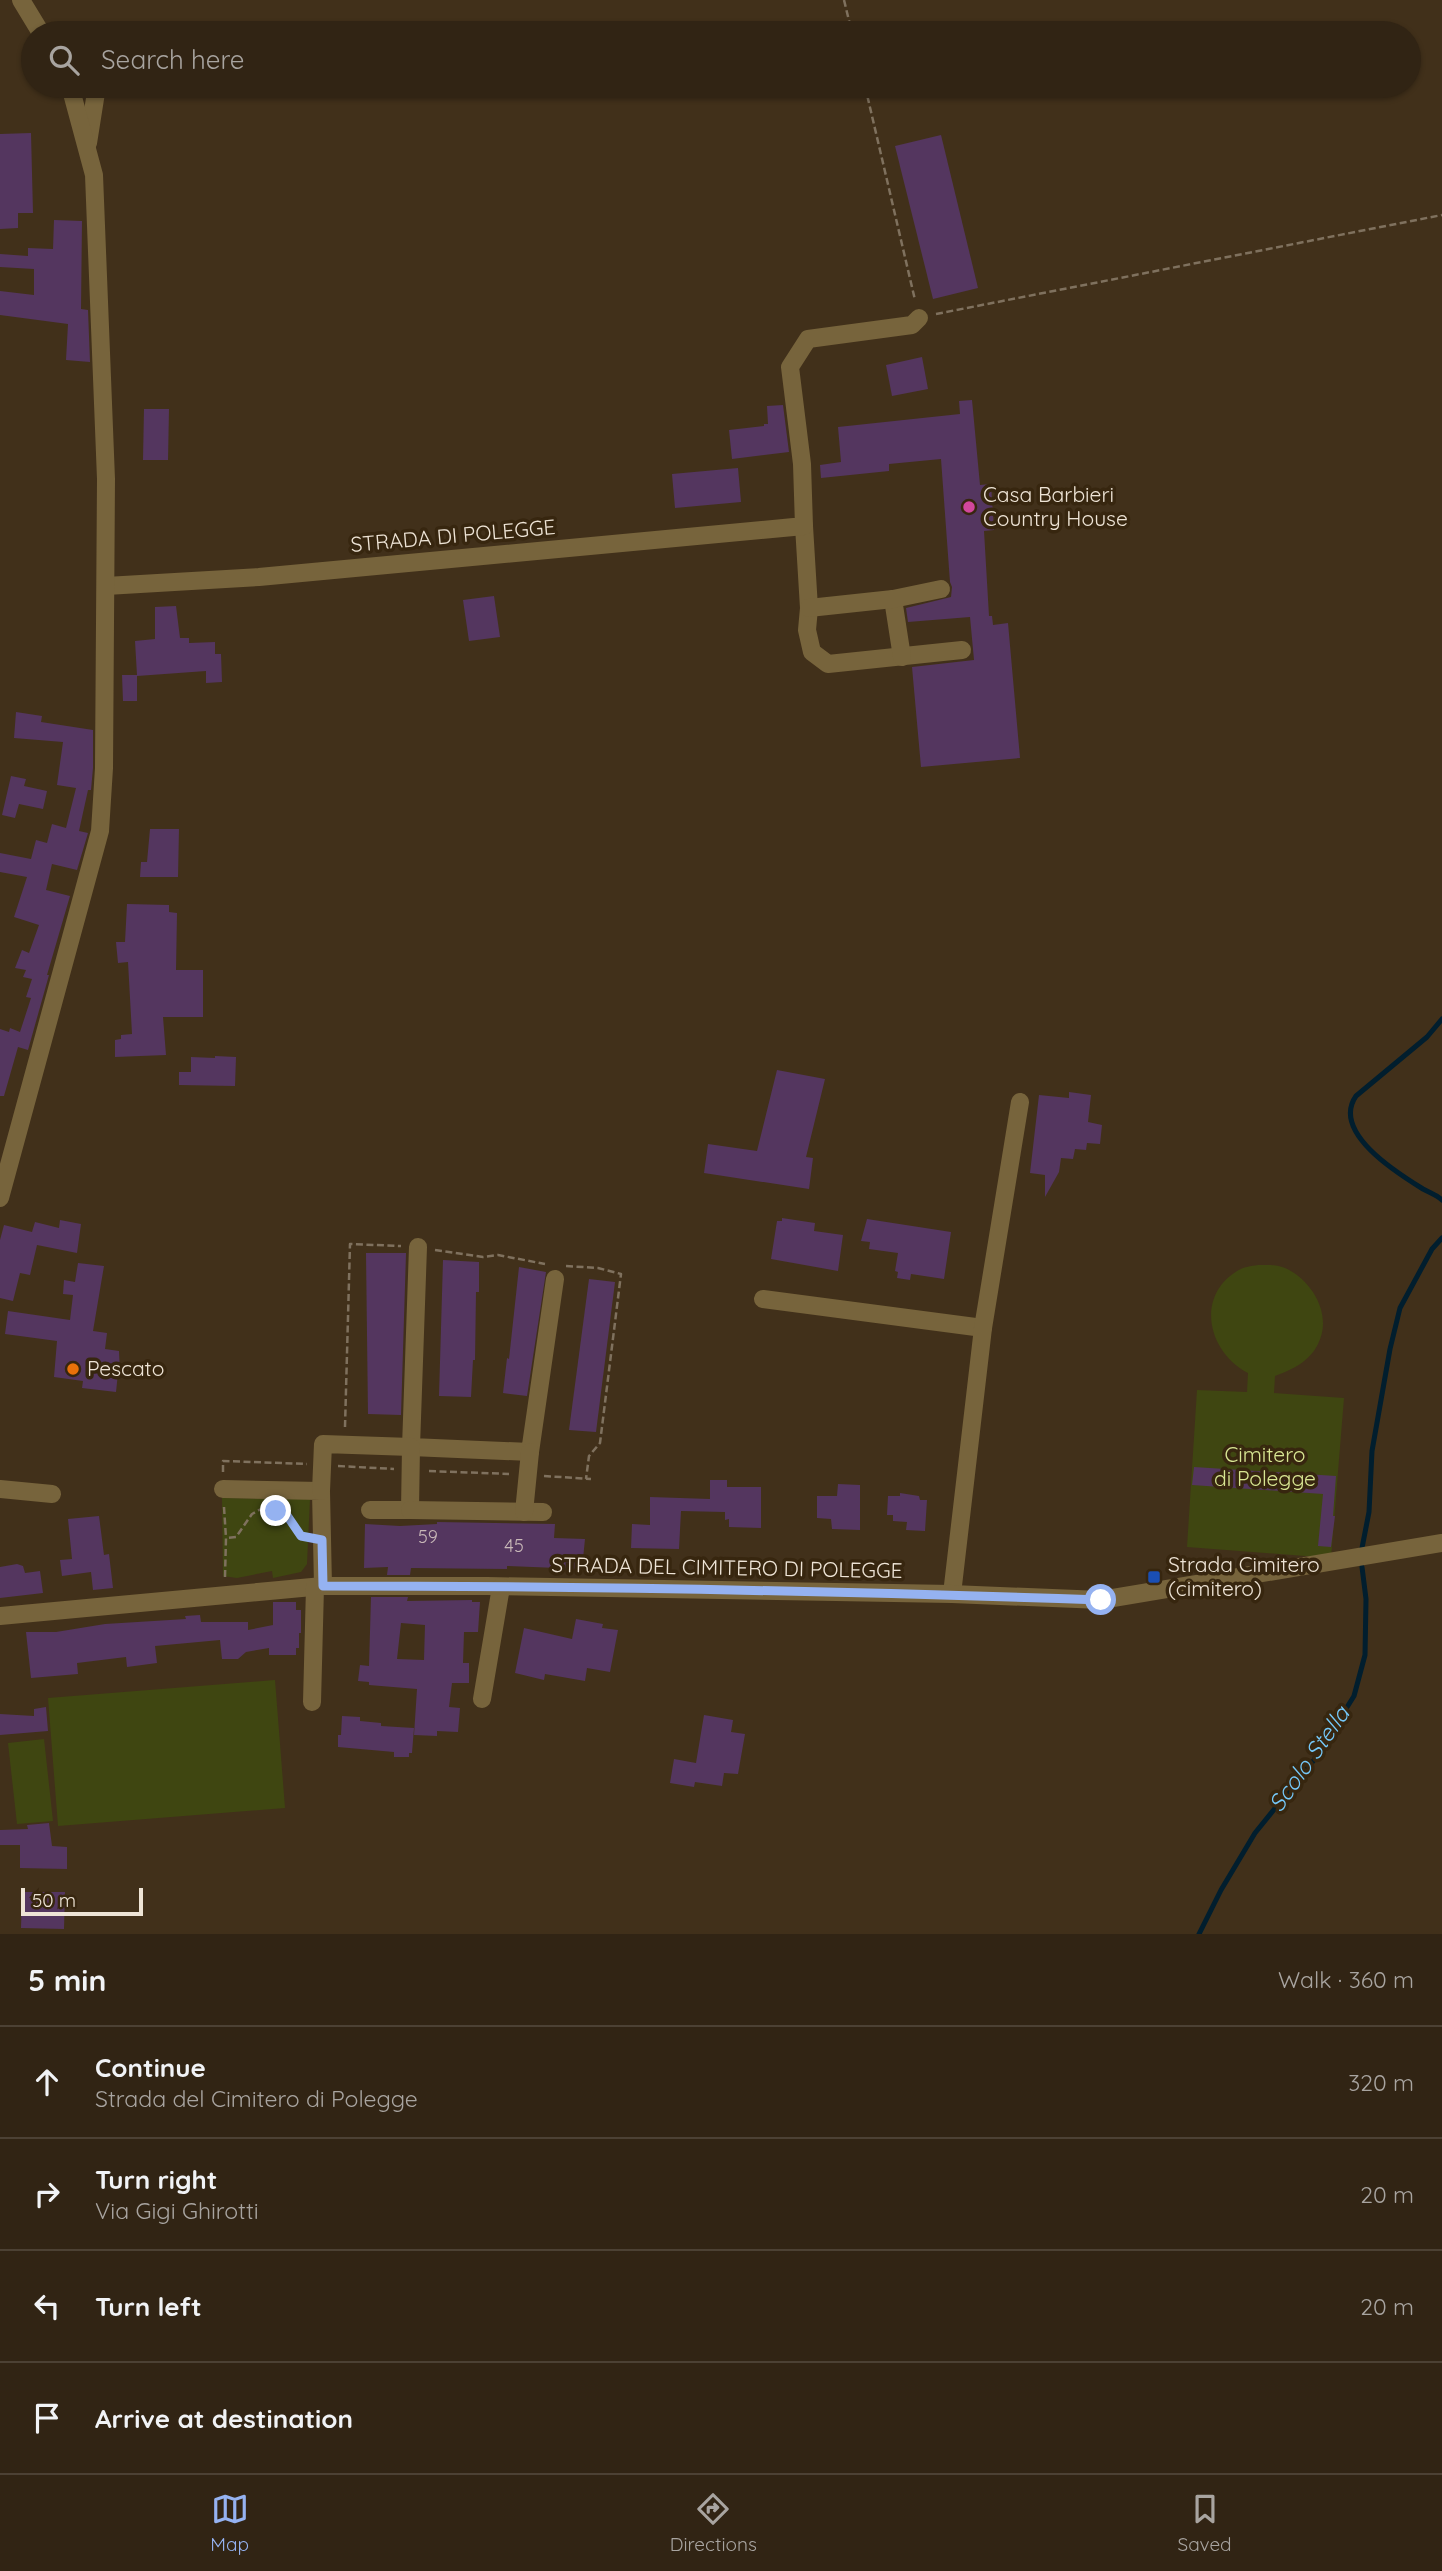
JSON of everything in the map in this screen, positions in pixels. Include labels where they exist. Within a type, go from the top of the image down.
[{"type":"street","points":[[21,0],[34,21]]},
{"type":"street","points":[[0,1198],[100,831],[104,768],[106,479],[94,176],[73,98]]},
{"type":"street","points":[[87,149],[95,98]]},
{"type":"street","points":[[919,318],[912,325],[808,339],[790,367],[802,464],[809,608],[807,630],[813,652],[828,664],[962,650]]},
{"type":"street","name":"STRADA DI POLEGGE","points":[[106,586],[259,577],[804,526]]},
{"type":"street","points":[[809,608],[893,599],[941,589]]},
{"type":"street","points":[[893,599],[902,657]]},
{"type":"street","points":[[952,1594],[983,1328],[1020,1102]]},
{"type":"street","points":[[410,1510],[418,1247]]},
{"type":"street","points":[[524,1512],[555,1272]]},
{"type":"street","points":[[763,1299],[983,1328]]},
{"type":"street","points":[[312,1702],[322,1540],[323,1444],[530,1452]]},
{"type":"street","points":[[0,1489],[52,1494]]},
{"type":"street","points":[[223,1489],[321,1491]]},
{"type":"street","points":[[370,1510],[543,1512]]},
{"type":"street","name":"STRADA DEL CIMITERO DI POLEGGE","points":[[0,1616],[319,1586],[952,1594],[1101,1600],[1442,1543]]},
{"type":"street","points":[[482,1699],[501,1587]]},
{"type":"path","points":[[844,0],[849,21]]},
{"type":"path","points":[[867,98],[919,318],[1442,215]]},
{"type":"path","points":[[345,1445],[350,1244],[418,1247],[483,1257],[498,1255],[524,1259],[555,1272],[598,1268],[621,1274],[600,1443],[589,1456],[586,1479]]},
{"type":"path","points":[[223,1489],[226,1538],[224,1597]]},
{"type":"path","points":[[226,1538],[236,1537],[252,1514],[261,1509],[286,1514],[301,1536],[322,1540]]},
{"type":"green space","name":"Cimitero di Polegge","points":[[1258,1265],[1282,1267],[1304,1281],[1317,1300],[1323,1322],[1315,1350],[1300,1364],[1275,1376],[1274,1393],[1344,1398],[1331,1558],[1187,1547],[1197,1390],[1247,1392],[1248,1373],[1234,1364],[1224,1352],[1216,1338],[1211,1309],[1215,1295],[1224,1282],[1239,1270]]},
{"type":"green space","points":[[222,1498],[310,1499],[307,1564],[301,1572],[273,1578],[272,1571],[237,1578],[223,1576]]},
{"type":"green space","points":[[275,1680],[285,1808],[58,1826],[48,1698]]},
{"type":"green space","points":[[44,1739],[53,1821],[17,1824],[8,1743]]},
{"type":"building","points":[[31,133],[33,213],[18,213],[18,228],[0,229],[0,134]]},
{"type":"building","points":[[941,135],[978,288],[933,299],[895,146]]},
{"type":"building","points":[[54,220],[82,221],[81,309],[88,310],[90,362],[66,360],[68,324],[0,315],[0,291],[34,295],[34,269],[0,267],[0,254],[28,256],[28,248],[53,249]]},
{"type":"building","points":[[922,357],[928,389],[892,396],[886,365]]},
{"type":"building","points":[[972,400],[980,485],[991,484],[994,530],[984,531],[989,616],[992,616],[993,625],[1008,623],[1020,758],[921,767],[912,667],[974,660],[970,617],[908,622],[906,608],[951,597],[941,459],[889,464],[889,471],[821,478],[820,465],[841,462],[838,427],[960,414],[959,401]]},
{"type":"building","points":[[783,405],[789,452],[732,459],[729,430],[764,426],[768,424],[767,406]]},
{"type":"building","points":[[144,409],[169,409],[168,460],[143,460]]},
{"type":"building","points":[[738,468],[741,502],[675,508],[672,474]]},
{"type":"building","points":[[494,596],[500,637],[469,641],[463,600]]},
{"type":"building","points":[[176,606],[180,638],[189,638],[189,643],[215,642],[215,654],[221,654],[222,682],[206,683],[206,671],[137,676],[137,701],[123,701],[122,675],[137,675],[135,641],[155,639],[155,607]]},
{"type":"building","points":[[16,712],[42,716],[41,722],[93,730],[93,768],[91,790],[88,790],[79,831],[88,833],[77,870],[52,864],[46,890],[70,896],[28,1050],[18,1047],[4,1096],[0,1096],[0,1029],[9,1032],[10,1028],[20,1032],[31,998],[26,997],[32,979],[23,977],[26,970],[15,968],[22,950],[29,953],[39,925],[14,917],[27,877],[0,872],[0,853],[31,859],[36,840],[47,843],[52,824],[66,828],[76,788],[57,785],[63,742],[14,738]]},
{"type":"building","points":[[11,776],[26,779],[24,786],[47,791],[43,809],[19,804],[15,818],[2,815]]},
{"type":"building","points":[[150,829],[179,829],[178,877],[140,877],[141,862],[147,862]]},
{"type":"building","points":[[127,904],[169,905],[169,912],[177,913],[176,970],[203,970],[203,1017],[163,1017],[166,1055],[115,1057],[115,1040],[121,1039],[121,1035],[132,1034],[128,962],[118,963],[116,942],[125,942]]},
{"type":"building","points":[[191,1057],[236,1057],[235,1086],[179,1085],[179,1072],[191,1072]]},
{"type":"building","points":[[777,1070],[825,1079],[806,1157],[813,1158],[809,1189],[704,1173],[708,1144],[757,1151]]},
{"type":"building","points":[[1069,1092],[1091,1095],[1088,1122],[1102,1125],[1100,1144],[1087,1143],[1086,1150],[1075,1149],[1073,1159],[1061,1158],[1059,1172],[1045,1197],[1045,1175],[1030,1173],[1039,1095],[1069,1098]]},
{"type":"building","points":[[782,1218],[815,1223],[814,1231],[843,1235],[838,1271],[771,1259],[777,1221],[782,1221]]},
{"type":"building","points":[[867,1219],[951,1232],[944,1279],[911,1274],[910,1280],[897,1278],[898,1272],[895,1271],[898,1253],[869,1249],[870,1242],[861,1241]]},
{"type":"building","points":[[60,1220],[81,1224],[77,1253],[37,1245],[30,1275],[20,1273],[13,1301],[0,1298],[0,1240],[4,1225],[32,1232],[35,1222],[59,1228]]},
{"type":"building","points":[[366,1253],[406,1253],[401,1415],[368,1414]]},
{"type":"building","points":[[443,1260],[479,1262],[471,1397],[439,1396]]},
{"type":"building","points":[[78,1263],[104,1266],[93,1331],[107,1333],[105,1349],[119,1351],[120,1374],[118,1373],[116,1392],[82,1388],[83,1381],[54,1377],[57,1341],[5,1334],[8,1311],[70,1320],[73,1295],[63,1294],[64,1280],[75,1282]]},
{"type":"building","points":[[519,1267],[546,1272],[527,1396],[503,1393]]},
{"type":"building","points":[[589,1279],[615,1282],[596,1432],[569,1430]]},
{"type":"building","points":[[1194,1467],[1336,1476],[1331,1547],[1318,1546],[1323,1494],[1192,1485]]},
{"type":"building","points":[[710,1480],[727,1480],[727,1487],[761,1487],[761,1528],[729,1527],[725,1512],[681,1511],[679,1549],[631,1548],[632,1524],[650,1525],[650,1497],[710,1499]]},
{"type":"building","points":[[838,1484],[860,1485],[860,1530],[832,1529],[831,1519],[817,1518],[817,1496],[837,1496]]},
{"type":"building","points":[[900,1493],[927,1500],[925,1531],[906,1530],[907,1522],[893,1521],[893,1515],[887,1515],[888,1496],[900,1496]]},
{"type":"building","points":[[99,1516],[104,1555],[109,1554],[113,1588],[93,1590],[91,1572],[62,1576],[60,1560],[72,1559],[68,1519]]},
{"type":"building","points":[[437,1522],[555,1524],[554,1538],[585,1539],[582,1569],[507,1566],[507,1569],[411,1568],[410,1575],[387,1575],[388,1567],[364,1568],[365,1524],[400,1526]]},
{"type":"building","points":[[17,1564],[23,1566],[25,1573],[40,1571],[43,1593],[0,1598],[0,1567]]},
{"type":"building","points":[[371,1597],[408,1597],[407,1601],[480,1602],[478,1632],[464,1632],[463,1663],[469,1663],[469,1683],[452,1683],[449,1707],[460,1708],[458,1732],[437,1731],[437,1736],[414,1735],[417,1689],[369,1685],[369,1682],[358,1681],[360,1665],[369,1666]],"holes":[[[401,1623],[425,1625],[424,1660],[397,1659]]]},
{"type":"building","points":[[273,1602],[296,1602],[296,1610],[301,1610],[301,1633],[296,1655],[269,1655],[269,1648],[246,1652],[238,1659],[222,1659],[220,1640],[155,1646],[157,1663],[127,1667],[126,1657],[77,1663],[78,1674],[31,1678],[26,1632],[56,1632],[105,1624],[186,1619],[185,1616],[200,1615],[201,1622],[248,1622],[248,1630],[273,1625]]},
{"type":"building","points":[[576,1619],[603,1624],[602,1628],[618,1630],[610,1672],[587,1668],[585,1681],[545,1674],[544,1680],[515,1673],[524,1628],[572,1639]]},
{"type":"building","points":[[46,1707],[48,1731],[0,1735],[0,1714],[34,1716],[34,1709]]},
{"type":"building","points":[[704,1715],[733,1720],[731,1732],[745,1734],[738,1774],[724,1773],[722,1786],[695,1782],[694,1787],[670,1783],[674,1759],[696,1763]]},
{"type":"building","points":[[342,1716],[360,1717],[360,1721],[381,1723],[381,1726],[414,1728],[412,1753],[409,1753],[409,1757],[394,1757],[394,1752],[338,1747]]},
{"type":"building","points":[[49,1823],[52,1846],[67,1847],[67,1869],[20,1868],[20,1845],[0,1845],[0,1830],[28,1829],[27,1825]]},
{"type":"building","points":[[22,1892],[65,1892],[64,1929],[21,1928]]},
{"type":"waterway","name":"Scolo Stella","points":[[1442,1019],[1427,1037],[1356,1096],[1351,1110],[1352,1123],[1370,1150],[1398,1173],[1442,1200]]},
{"type":"waterway","name":"Scolo Stella","points":[[1362,1548],[1369,1512],[1372,1451],[1400,1308],[1432,1249],[1442,1238]]},
{"type":"waterway","name":"Scolo Stella","points":[[1199,1934],[1255,1833],[1314,1760],[1354,1696],[1365,1655],[1366,1599],[1362,1567]]},
{"type":"place","name":"Casa Barbieri Country House","points":[[969,507]]},
{"type":"place","name":"Pescato","points":[[73,1369]]},
{"type":"place","name":"Strada Cimitero (cimitero)","points":[[1154,1577]]},
{"type":"route","points":[[276,1511],[286,1514],[301,1536],[322,1540],[323,1586],[952,1594],[1101,1600]]}]
